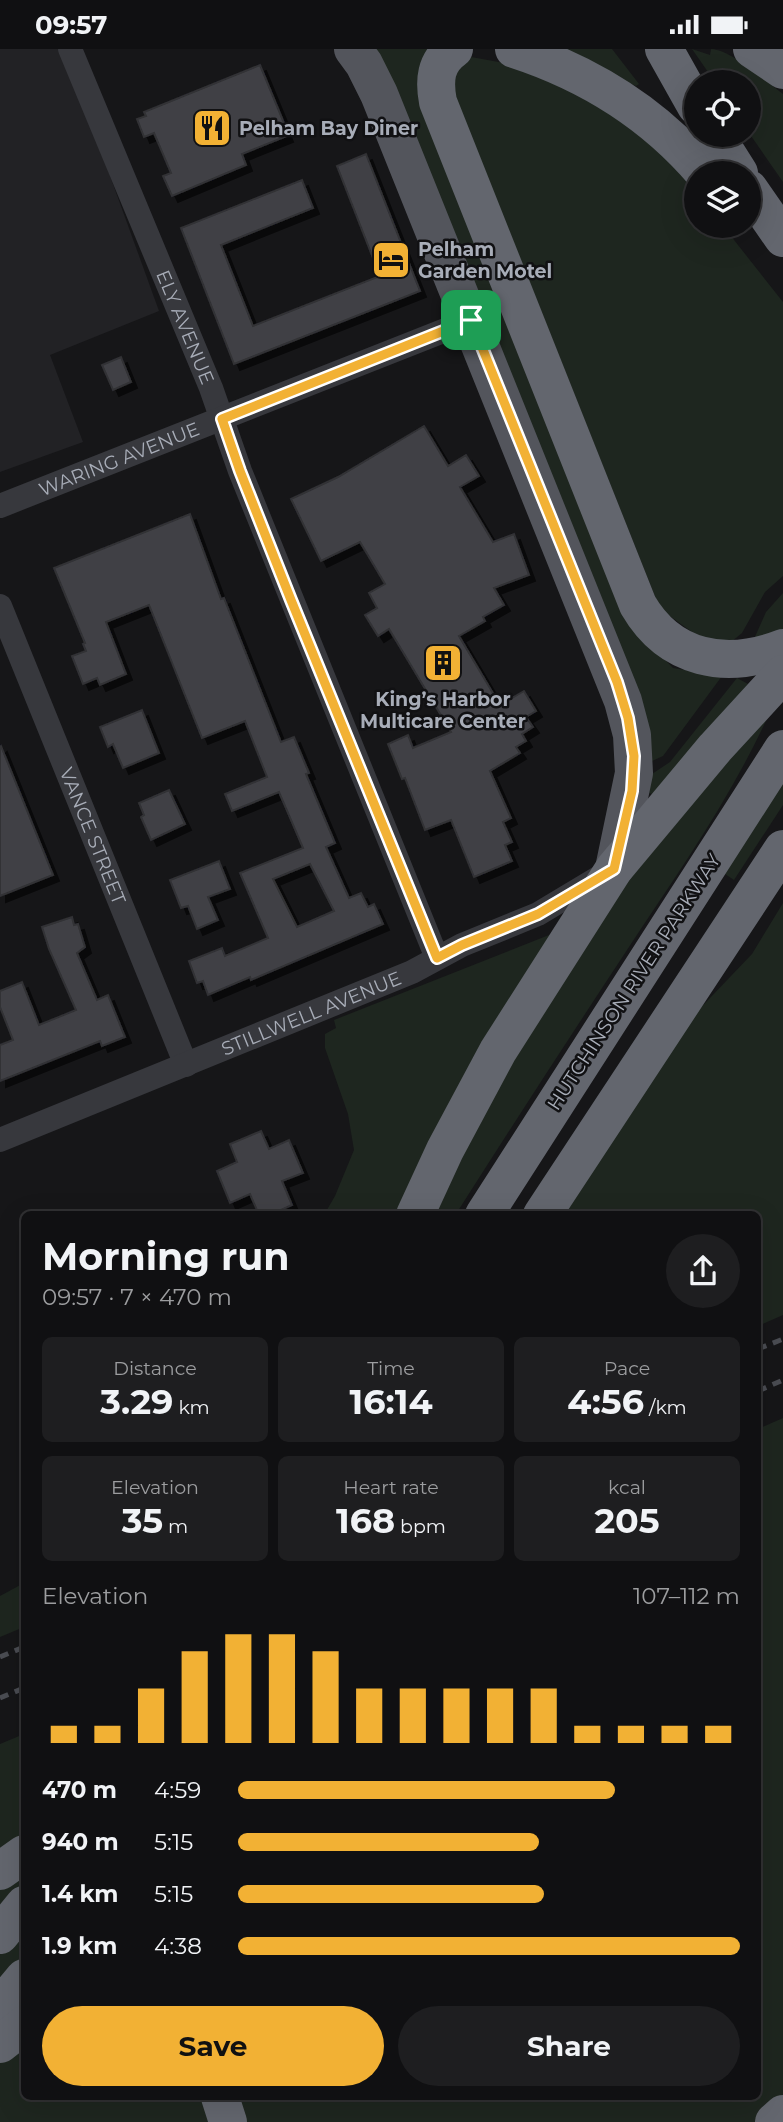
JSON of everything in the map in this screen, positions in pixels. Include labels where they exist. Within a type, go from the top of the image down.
[{"type":"highway","points":[[454,49],[437,70],[435,80],[438,101],[638,605],[650,624],[664,638],[699,655],[736,659],[783,649]]},
{"type":"highway","points":[[514,49],[572,71],[616,95],[673,140],[693,161]]},
{"type":"highway","points":[[664,49],[684,85]]},
{"type":"highway","points":[[752,49],[783,70]]},
{"type":"highway","points":[[761,206],[783,238]]},
{"type":"highway","points":[[761,237],[783,260]]},
{"type":"highway","points":[[417,1211],[452,1137],[498,1051],[614,869],[715,748],[783,674]]},
{"type":"highway","name":"HUTCHINSON RIVER PARKWAY","points":[[487,1211],[783,749]]},
{"type":"highway","points":[[545,1211],[783,849]]},
{"type":"highway","points":[[0,1871],[21,1856]]},
{"type":"highway","points":[[0,1935],[21,1909]]},
{"type":"highway","points":[[0,2007],[21,1982]]},
{"type":"highway","points":[[0,2044],[21,2027]]},
{"type":"highway","points":[[221,2100],[228,2122]]},
{"type":"highway","points":[[774,2122],[783,2115]]},
{"type":"main road","points":[[353,49],[371,75],[617,682],[628,718],[634,773],[614,869]]},
{"type":"street","name":"ELY AVENUE","points":[[70,49],[211,388],[255,510],[437,958]]},
{"type":"street","name":"WARING AVENUE","points":[[0,506],[471,320]]},
{"type":"street","name":"VANCE STREET","points":[[0,606],[186,1065]]},
{"type":"street","name":"STILLWELL AVENUE","points":[[0,1140],[412,972],[462,945],[538,914],[614,869]]},
{"type":"shaded area","points":[[0,49],[64,49],[159,311],[50,355],[83,442],[0,472]]},
{"type":"shaded area","points":[[375,49],[427,49],[643,637],[673,668],[722,676],[663,756],[652,761],[643,704]]},
{"type":"shaded area","points":[[547,49],[612,49],[639,84],[636,86]]},
{"type":"shaded area","points":[[692,49],[710,55],[711,49],[719,51],[752,70],[707,70]]},
{"type":"shaded area","points":[[471,57],[504,63],[605,105],[666,154],[684,177],[684,238],[732,238],[783,302],[783,576],[765,592],[742,633],[731,642],[699,637],[660,609],[450,83],[455,65]]},
{"type":"shaded area","points":[[761,77],[783,94],[783,182],[759,147],[761,147]]},
{"type":"shaded area","points":[[783,593],[783,633],[754,639],[766,612]]},
{"type":"shaded area","points":[[737,678],[748,684],[658,796],[649,793],[652,774],[670,762]]},
{"type":"shaded area","points":[[774,703],[742,768],[706,830],[458,1211],[425,1211],[580,940]]},
{"type":"shaded area","points":[[783,776],[783,805],[734,880],[722,872]]},
{"type":"shaded area","points":[[783,903],[783,1315],[761,1325],[761,1211],[565,1211],[688,1021],[752,954]]},
{"type":"shaded area","points":[[554,933],[408,1211],[326,1211],[354,1150],[348,1114],[325,1048],[325,1034],[336,1028],[334,1020]]},
{"type":"shaded area","points":[[783,1418],[783,2122],[0,2122],[0,1744],[21,1735],[21,2100],[761,2100],[761,1428]]},
{"type":"shaded area","points":[[21,1585],[21,1628],[0,1637],[0,1596]]},
{"type":"building","name":"Pelham Bay Diner","points":[[260,65],[287,136],[242,154],[246,165],[172,196],[163,176],[171,173],[154,133],[144,137],[137,119],[146,116],[144,112]]},
{"type":"building","name":"Pelham Garden Motel","points":[[366,154],[420,291],[234,364],[181,228],[302,180],[313,208],[221,245],[253,326],[380,276],[337,166]]},
{"type":"building","points":[[121,357],[131,382],[113,390],[102,365]]},
{"type":"building","name":"King’s Harbor Multicare Center","points":[[424,426],[448,466],[466,455],[479,476],[460,487],[493,542],[514,534],[529,575],[494,588],[504,605],[483,617],[485,621],[459,636],[500,705],[524,691],[536,711],[526,717],[533,727],[522,734],[526,741],[516,747],[520,753],[490,771],[511,818],[503,822],[512,842],[505,845],[512,861],[474,877],[451,820],[425,830],[405,778],[402,779],[388,744],[408,735],[413,748],[451,732],[389,629],[378,636],[365,615],[377,608],[369,593],[385,584],[360,542],[321,561],[291,499],[338,477]]},
{"type":"building","points":[[190,514],[221,599],[224,598],[281,742],[294,737],[309,773],[306,774],[335,843],[326,847],[349,898],[361,893],[368,907],[374,904],[383,924],[251,980],[250,977],[208,995],[203,981],[197,983],[189,961],[222,948],[225,956],[268,938],[240,873],[303,848],[279,792],[232,811],[225,794],[267,777],[245,721],[202,738],[149,605],[106,622],[126,674],[100,685],[97,678],[83,684],[72,656],[86,651],[83,644],[85,643],[54,568]],"holes":[[[310,864],[334,911],[297,927],[273,879]]]},
{"type":"building","points":[[142,710],[159,753],[123,768],[113,744],[108,747],[100,727]]},
{"type":"building","points":[[0,747],[53,875],[0,896]]},
{"type":"building","points":[[169,790],[185,824],[151,840],[141,817],[144,815],[139,803]]},
{"type":"building","points":[[219,861],[230,889],[208,897],[218,920],[197,929],[188,906],[181,908],[170,880]]},
{"type":"building","points":[[72,917],[74,925],[78,924],[85,947],[77,953],[97,1000],[108,995],[125,1037],[102,1046],[100,1041],[0,1081],[0,1045],[13,1040],[0,1007],[0,991],[22,982],[39,1025],[76,1010],[42,927]]},
{"type":"building","points":[[261,1131],[269,1149],[289,1140],[303,1173],[282,1181],[292,1205],[279,1211],[257,1211],[250,1194],[230,1203],[217,1171],[237,1162],[230,1144]]},
{"type":"railway","points":[[761,1348],[783,1339]]},
{"type":"railway","points":[[761,1390],[783,1380]]},
{"type":"railway","points":[[0,1657],[21,1648]]},
{"type":"railway","points":[[0,1698],[21,1689]]},
{"type":"place","name":"Pelham Bay Diner","points":[[212,128]]},
{"type":"place","name":"Pelham Garden Motel","points":[[391,260]]},
{"type":"place","name":"King’s Harbor Multicare Center","points":[[443,663]]},
{"type":"route","points":[[471,320],[617,682],[632,735],[634,773],[614,869],[538,914],[437,958],[291,600],[222,419],[471,320]]}]
